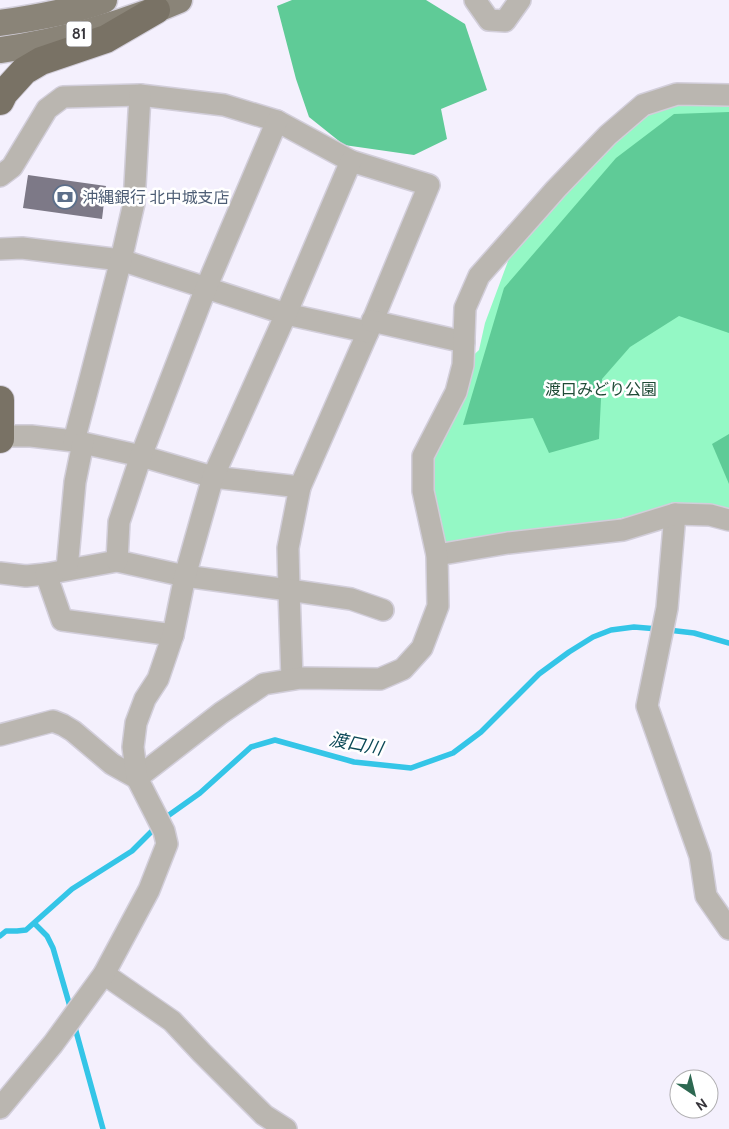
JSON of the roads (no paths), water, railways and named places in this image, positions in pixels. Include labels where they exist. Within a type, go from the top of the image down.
[{"type":"highway","points":[[0,101],[4,93],[24,71],[41,61],[106,40],[167,5]]},
{"type":"highway","points":[[0,400],[0,438]]},
{"type":"main road","name":"81","points":[[0,23],[91,5],[104,0]]},
{"type":"main road","name":"81","points":[[0,50],[74,36],[167,5]]},
{"type":"street","points":[[476,0],[490,20],[505,21],[520,0]]},
{"type":"street","points":[[137,778],[221,713],[264,684],[301,678],[380,679],[404,669],[422,648],[438,606],[437,555],[423,491],[423,456],[456,392],[464,365],[465,308],[479,276],[556,189],[608,135],[643,105],[676,94],[729,95]]},
{"type":"street","points":[[67,570],[78,442],[134,204],[140,95]]},
{"type":"street","points":[[0,176],[12,167],[47,109],[63,96],[140,95],[224,105],[277,121],[351,161],[429,185],[300,487],[288,548],[292,679]]},
{"type":"street","points":[[116,561],[119,522],[141,456],[206,288],[277,121]]},
{"type":"street","points":[[0,1108],[53,1044],[104,974],[149,890],[167,844],[164,831],[137,778],[133,747],[136,723],[145,699],[158,679],[173,635],[185,576],[212,477],[286,314],[351,161]]},
{"type":"street","points":[[0,248],[22,248],[121,260],[286,314],[464,342]]},
{"type":"street","points":[[0,438],[31,436],[78,442],[141,456],[212,477],[300,487]]},
{"type":"street","points":[[437,555],[508,543],[622,530],[675,514],[710,516],[729,520]]},
{"type":"street","points":[[675,514],[667,608],[646,706],[700,856],[706,896],[729,928]]},
{"type":"street","points":[[0,573],[26,576],[46,574],[116,561],[185,576],[351,599],[383,610]]},
{"type":"street","points":[[46,574],[62,620],[173,635]]},
{"type":"street","points":[[0,736],[53,721],[73,731],[112,764],[137,778]]},
{"type":"street","points":[[104,974],[172,1021],[264,1115],[286,1129]]},
{"type":"waterway","name":"渡口川","points":[[162,820],[200,793],[251,747],[275,740],[354,762],[411,768],[453,753],[481,732],[539,674],[593,637],[611,630],[634,627],[658,629]]},
{"type":"waterway","name":"渡口川","points":[[668,630],[694,633],[729,643]]},
{"type":"waterway","name":"渡口川","points":[[0,936],[6,931],[26,930],[72,889],[132,851],[156,827]]},
{"type":"waterway","points":[[35,924],[47,936],[53,948],[71,1010]]},
{"type":"waterway","points":[[74,1024],[103,1129]]},
{"type":"place","name":"沖縄銀行 北中城支店","points":[[65,197]]},
{"type":"park label","name":"渡口みどり公園","points":[[601,389]]}]
